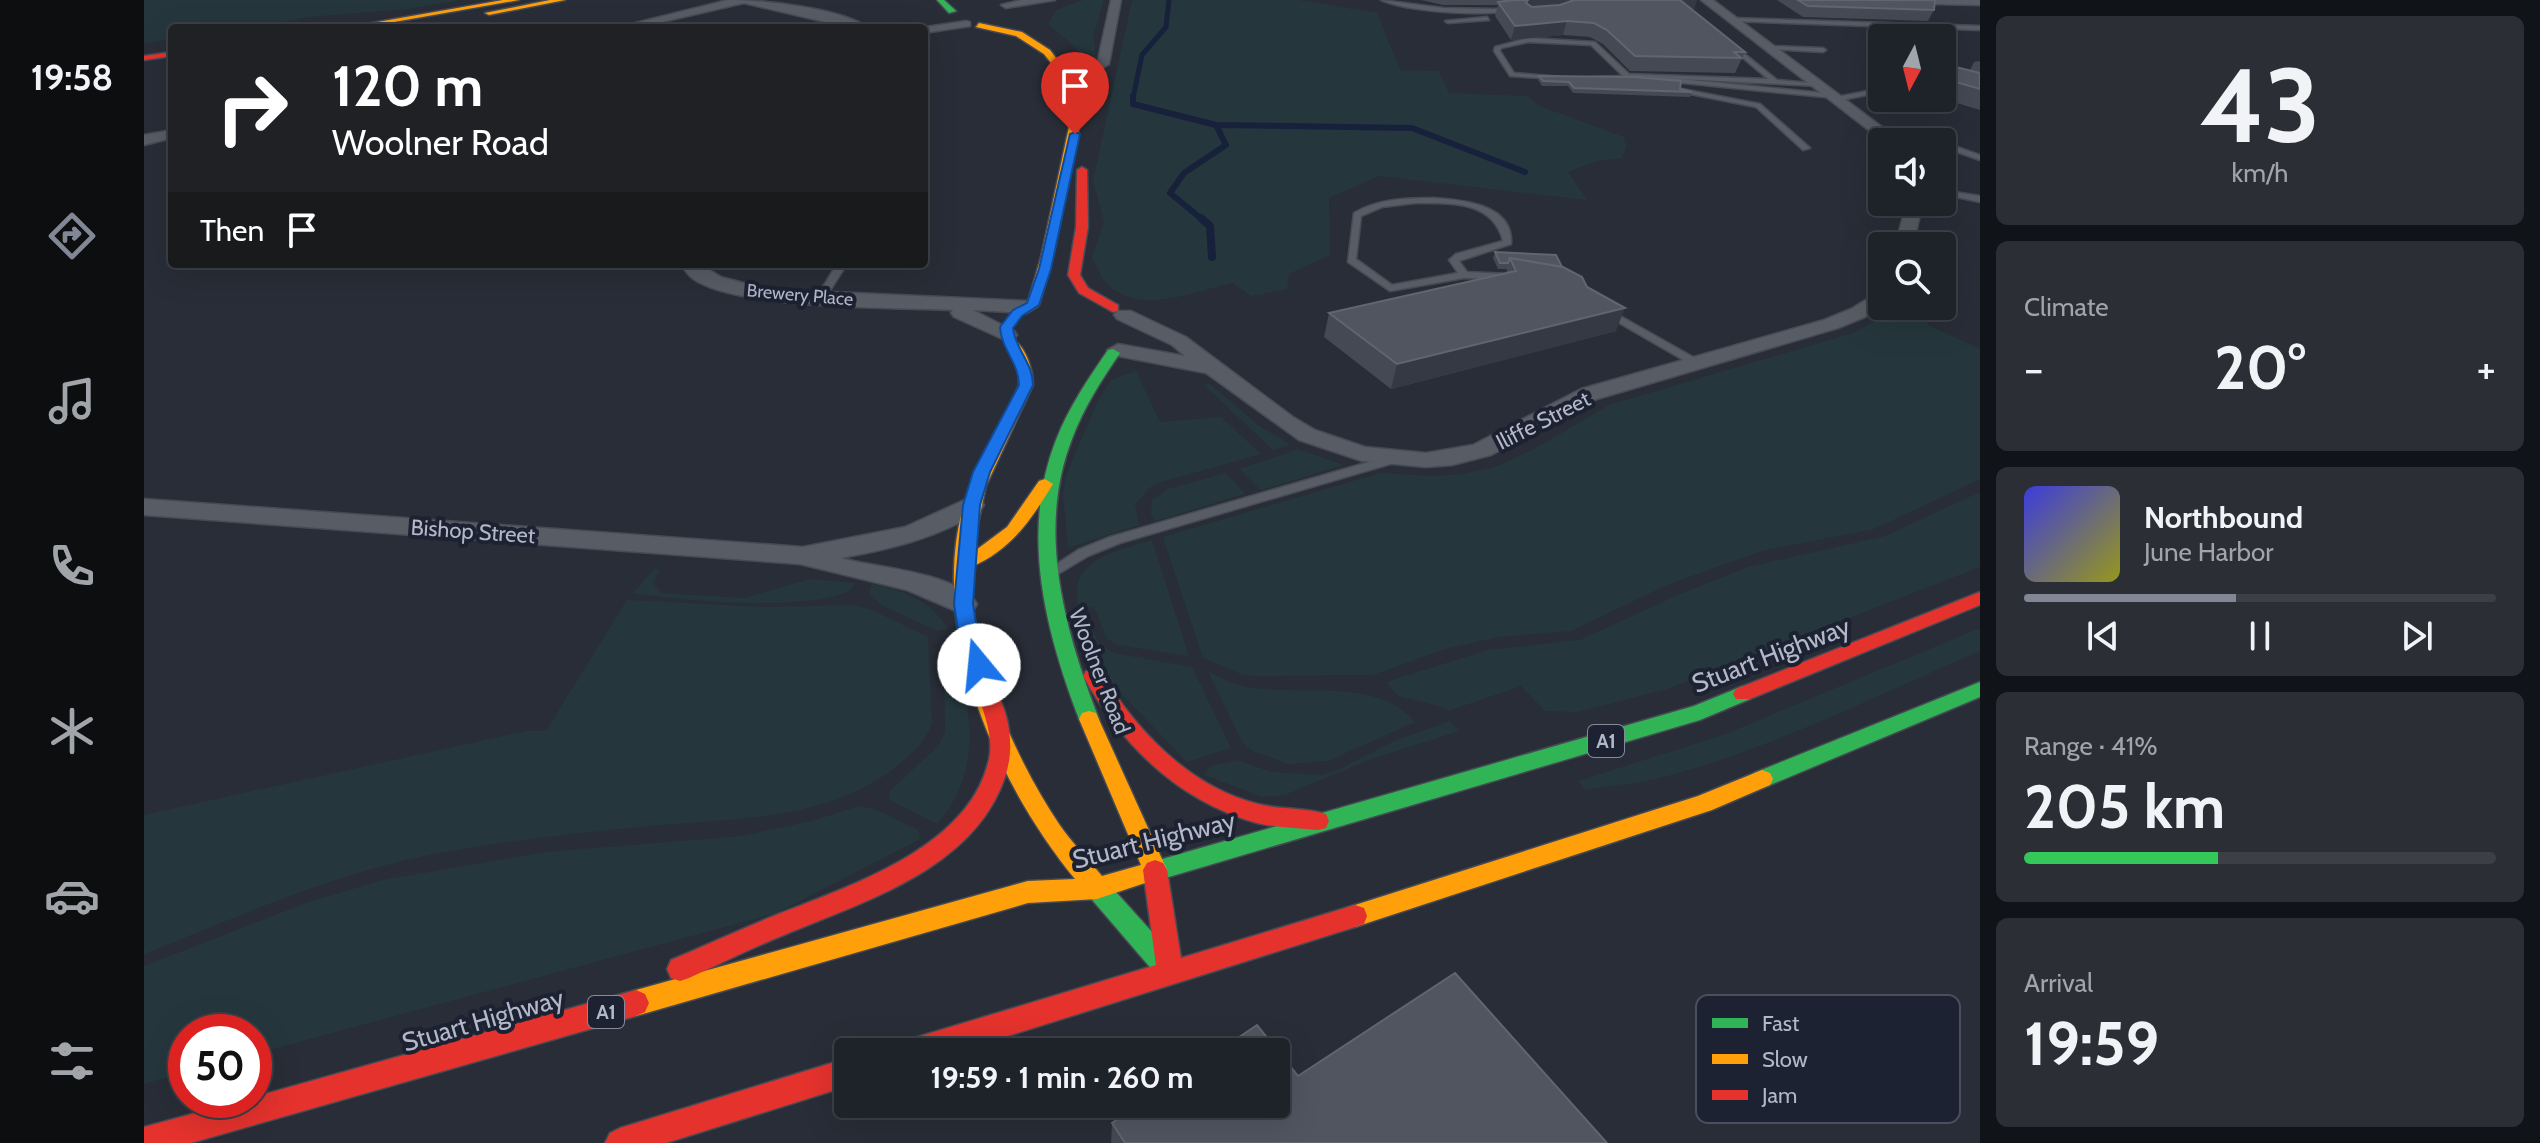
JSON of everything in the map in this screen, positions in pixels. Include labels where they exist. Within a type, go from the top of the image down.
[{"type":"main road","points":[[371,24],[516,0]]},
{"type":"main road","points":[[422,24],[562,0]]},
{"type":"main road","points":[[974,9],[1030,14]]},
{"type":"main road","points":[[974,9],[1009,24],[1030,14]]},
{"type":"main road","points":[[974,9],[1047,52],[1070,82],[1078,108],[1045,269],[1030,306]]},
{"type":"main road","points":[[1030,14],[1032,25],[1059,46],[1080,69],[1093,97],[1093,122],[1080,183],[1082,221],[1073,261],[1074,274],[1085,293],[1118,312],[1131,324],[1133,333],[1128,342],[1116,351],[1093,359]]},
{"type":"main road","points":[[144,58],[168,55]]},
{"type":"main road","points":[[144,66],[168,63]]},
{"type":"main road","points":[[546,1029],[783,923],[868,891],[941,844],[972,817],[994,780],[1000,758],[1000,737],[967,630],[963,604],[966,563],[971,505],[982,472],[1026,385],[1026,372],[1010,339],[1010,320],[1030,306],[1060,300],[1118,312]]},
{"type":"main road","points":[[1010,339],[1032,355],[1046,359]]},
{"type":"main road","name":"Woolner Road","points":[[1116,351],[1081,398],[1052,473],[1044,528],[1045,576],[1060,643],[1083,705],[1155,870],[1170,971]]},
{"type":"main road","points":[[966,563],[986,556],[1006,543],[1052,473]]},
{"type":"main road","name":"Stuart Highway","points":[[144,1142],[1028,892],[1097,888],[1700,712],[1980,598]]},
{"type":"main road","points":[[1060,643],[1079,642],[1094,679],[1116,715],[1165,761],[1197,784],[1227,803],[1255,813],[1323,821]]},
{"type":"main road","points":[[958,1038],[1170,971],[1323,927],[1704,803],[1980,689]]},
{"type":"main road","points":[[988,694],[1037,806],[1052,831],[1170,971]]},
{"type":"main road","points":[[620,1143],[834,1076]]},
{"type":"street","points":[[639,24],[744,0],[850,24]]},
{"type":"street","points":[[928,25],[974,9],[1050,0]]},
{"type":"street","points":[[1030,14],[1065,0]]},
{"type":"street","points":[[1103,64],[1116,0]]},
{"type":"street","points":[[1706,0],[1876,128]]},
{"type":"street","points":[[1889,0],[1980,2]]},
{"type":"street","points":[[928,25],[974,9]]},
{"type":"street","points":[[144,140],[168,135]]},
{"type":"street","points":[[144,154],[168,152]]},
{"type":"street","name":"Brewery Place","points":[[694,268],[699,274],[731,288],[767,295],[918,303]]},
{"type":"street","points":[[918,303],[1030,306]]},
{"type":"street","points":[[918,303],[990,324],[1010,339]]},
{"type":"street","name":"Iliffe Street","points":[[1118,312],[1179,341],[1295,429],[1348,450],[1393,459],[1452,458],[1482,450],[1574,400],[1831,324],[1868,306]]},
{"type":"street","name":"Iliffe Street","points":[[1116,351],[1213,368]]},
{"type":"street","name":"Bishop Street","points":[[801,555],[913,533],[939,524],[971,505]]},
{"type":"street","name":"Bishop Street","points":[[144,507],[801,555],[937,590],[963,604]]},
{"type":"street","name":"Bishop Street","points":[[887,575],[966,563]]},
{"type":"lane","points":[[1384,0],[1490,11],[1526,9],[1549,0]]},
{"type":"lane","points":[[1448,21],[1535,15]]},
{"type":"lane","points":[[1733,20],[1980,28]]},
{"type":"lane","points":[[1572,78],[1512,75],[1497,51],[1498,47],[1528,40],[1593,43],[1627,76]]},
{"type":"lane","points":[[1727,42],[1776,82],[1797,92]]},
{"type":"lane","points":[[1770,48],[1823,50]]},
{"type":"lane","points":[[1806,148],[1758,105],[1664,88],[1587,79],[1627,76],[1836,97],[1868,92]]},
{"type":"lane","points":[[1654,78],[1818,84]]},
{"type":"lane","points":[[1654,78],[1664,88]]},
{"type":"lane","points":[[1956,149],[1980,158]]},
{"type":"lane","points":[[1956,195],[1980,199]]},
{"type":"lane","points":[[1464,275],[1454,260],[1459,256],[1508,242],[1488,210],[1458,203],[1385,203],[1362,210],[1357,215],[1351,260],[1390,288],[1464,275],[1523,277]]},
{"type":"lane","points":[[821,298],[840,268]]},
{"type":"lane","points":[[1590,302],[1696,363]]},
{"type":"lane","points":[[1045,576],[1096,546],[1393,459]]},
{"type":"shaded area","points":[[144,0],[460,0],[408,9],[308,17],[273,24],[168,24],[168,40],[144,43]]},
{"type":"shaded area","points":[[1083,0],[1104,0],[1093,37],[1098,68],[1109,70],[1106,87],[1075,47],[1048,24],[1056,10]]},
{"type":"shaded area","points":[[1132,0],[1299,0],[1377,13],[1400,70],[1439,71],[1449,93],[1527,96],[1540,106],[1624,137],[1626,147],[1622,158],[1597,161],[1568,172],[1587,200],[1379,176],[1329,198],[1330,255],[1289,274],[1287,289],[1251,296],[1233,283],[1168,299],[1136,299],[1108,285],[1092,258],[1104,222],[1093,181]]},
{"type":"shaded area","points":[[1877,320],[1929,320],[1928,325],[1980,349],[1980,479],[1874,529],[1761,551],[1667,585],[1571,631],[1498,637],[1442,650],[1373,675],[1255,676],[1241,674],[1203,658],[1163,537],[1380,473],[1431,476],[1463,474],[1498,466],[1534,449],[1609,405],[1853,333]]},
{"type":"shaded area","points":[[1136,371],[1160,422],[1221,417],[1261,454],[1161,482],[1149,488],[1135,505],[1139,525],[1068,548],[1063,495],[1066,475],[1098,401],[1111,380]]},
{"type":"shaded area","points":[[1210,384],[1259,426],[1291,445],[1273,450],[1204,385]]},
{"type":"shaded area","points":[[1298,449],[1344,465],[1261,490],[1240,469]]},
{"type":"shaded area","points":[[1226,473],[1245,494],[1155,521],[1151,515],[1152,500],[1167,489]]},
{"type":"shaded area","points":[[1980,492],[1980,567],[1667,689],[1578,712],[1545,711],[1521,686],[1448,711],[1398,696],[1386,682],[1488,650],[1580,640],[1748,567],[1885,536]]},
{"type":"shaded area","points":[[1152,540],[1189,656],[1118,645],[1107,639],[1094,607],[1079,609],[1077,592],[1080,578],[1087,568],[1110,554]]},
{"type":"shaded area","points":[[654,569],[660,569],[653,583],[662,593],[744,598],[810,579],[854,583],[851,590],[832,597],[776,603],[681,599],[633,593]]},
{"type":"shaded area","points":[[872,584],[915,598],[934,611],[948,629],[938,631],[883,606],[869,593]]},
{"type":"shaded area","points":[[627,600],[763,607],[854,605],[872,610],[928,637],[930,728],[914,751],[876,781],[813,807],[744,818],[532,839],[424,856],[317,886],[144,954],[144,815],[526,731],[546,731]]},
{"type":"shaded area","points":[[1079,616],[1086,616],[1100,645],[1114,653],[1192,667],[1231,748],[1187,762],[1100,672]]},
{"type":"shaded area","points":[[1980,628],[1980,651],[1750,749],[1650,780],[1586,790],[1578,781],[1723,735]]},
{"type":"shaded area","points":[[951,638],[968,710],[970,734],[963,780],[953,802],[937,824],[890,800],[889,792],[939,745],[945,733],[944,639]]},
{"type":"shaded area","points":[[1208,671],[1242,686],[1357,693],[1379,698],[1398,707],[1415,722],[1328,761],[1288,764],[1253,751],[1242,742]]},
{"type":"shaded area","points":[[1450,721],[1459,731],[1366,761],[1285,795],[1263,797],[1204,775],[1211,766],[1238,760],[1271,772],[1323,775],[1394,741]]},
{"type":"shaded area","points":[[859,806],[877,810],[918,830],[920,839],[777,913],[272,1049],[272,1014],[168,1014],[168,1077],[144,1084],[144,966],[306,903],[383,880],[546,852],[743,836],[815,820]]},
{"type":"building","points":[[1528,0],[1526,3],[1532,7],[1560,5],[1574,0],[1680,0],[1745,52],[1734,52],[1741,58],[1635,56],[1607,30],[1594,23],[1567,21],[1515,26],[1498,2]]},
{"type":"building","points":[[1798,0],[1935,0],[1934,10],[1808,6]]},
{"type":"building","points":[[1956,67],[1980,73],[1980,89],[1956,82]]},
{"type":"building","points":[[1539,76],[1681,81],[1680,89],[1692,92],[1574,88],[1569,82],[1543,81]]},
{"type":"building","points":[[1495,252],[1556,255],[1562,267],[1510,258],[1508,263],[1500,263]]},
{"type":"building","points":[[1510,258],[1563,267],[1582,277],[1587,287],[1625,308],[1397,364],[1329,313],[1516,271]]},
{"type":"building","points":[[1455,973],[1607,1143],[1125,1143],[1112,1123],[1119,1118],[1290,1118],[1290,1066],[1298,1076]]},
{"type":"building","points":[[1257,1025],[1267,1038],[1238,1038]]},
{"type":"waterway","points":[[1133,98],[1142,55],[1166,27],[1169,0]]},
{"type":"waterway","points":[[1133,98],[1133,104],[1216,125]]},
{"type":"waterway","points":[[1203,220],[1170,193],[1184,173],[1226,145],[1216,125]]},
{"type":"waterway","points":[[1216,125],[1412,128],[1525,172]]},
{"type":"waterway","points":[[1201,218],[1210,226],[1212,257]]},
{"type":"traffic: fast","points":[[940,0],[952,11]]},
{"type":"traffic: fast","points":[[1089,719],[1057,624],[1049,577],[1047,531],[1051,486],[1063,441],[1084,396],[1113,353]]},
{"type":"traffic: fast","points":[[1762,779],[1980,689]]},
{"type":"traffic: fast","points":[[1145,874],[1700,712],[1743,694]]},
{"type":"traffic: fast","points":[[1097,888],[1170,971]]},
{"type":"traffic: slow","points":[[371,24],[516,0]]},
{"type":"traffic: slow","points":[[489,13],[562,0]]},
{"type":"traffic: slow","points":[[979,25],[1019,34],[1047,52],[1070,82],[1078,108],[1047,257],[1033,305]]},
{"type":"traffic: slow","points":[[1012,343],[1026,372],[1026,385],[984,471],[970,513],[962,579],[967,630],[984,690],[1023,782],[1051,831],[1097,888]]},
{"type":"traffic: slow","points":[[966,563],[1004,540],[1029,510],[1045,484]]},
{"type":"traffic: slow","points":[[1089,719],[1155,870]]},
{"type":"traffic: slow","points":[[1355,916],[1704,803],[1762,779]]},
{"type":"traffic: slow","points":[[636,1003],[1028,892],[1097,888],[1145,874]]},
{"type":"traffic: jam","points":[[144,58],[168,55]]},
{"type":"traffic: jam","points":[[1082,170],[1082,227],[1074,275],[1083,290],[1113,308]]},
{"type":"traffic: jam","points":[[1743,694],[1980,598]]},
{"type":"traffic: jam","points":[[1093,676],[1106,699],[1140,742],[1206,793],[1256,813],[1318,821]]},
{"type":"traffic: jam","points":[[680,969],[876,885],[941,846],[968,822],[988,793],[1000,760],[1000,735],[988,694]]},
{"type":"traffic: jam","points":[[1155,870],[1170,971]]},
{"type":"traffic: jam","points":[[959,1038],[1355,916]]},
{"type":"traffic: jam","points":[[144,1142],[636,1003]]},
{"type":"traffic: jam","points":[[620,1143],[834,1076]]},
{"type":"route","points":[[979,665],[967,630],[963,604],[971,505],[982,472],[1026,385],[1026,372],[1007,335],[1007,327],[1017,313],[1033,305],[1045,269],[1075,134]]}]
